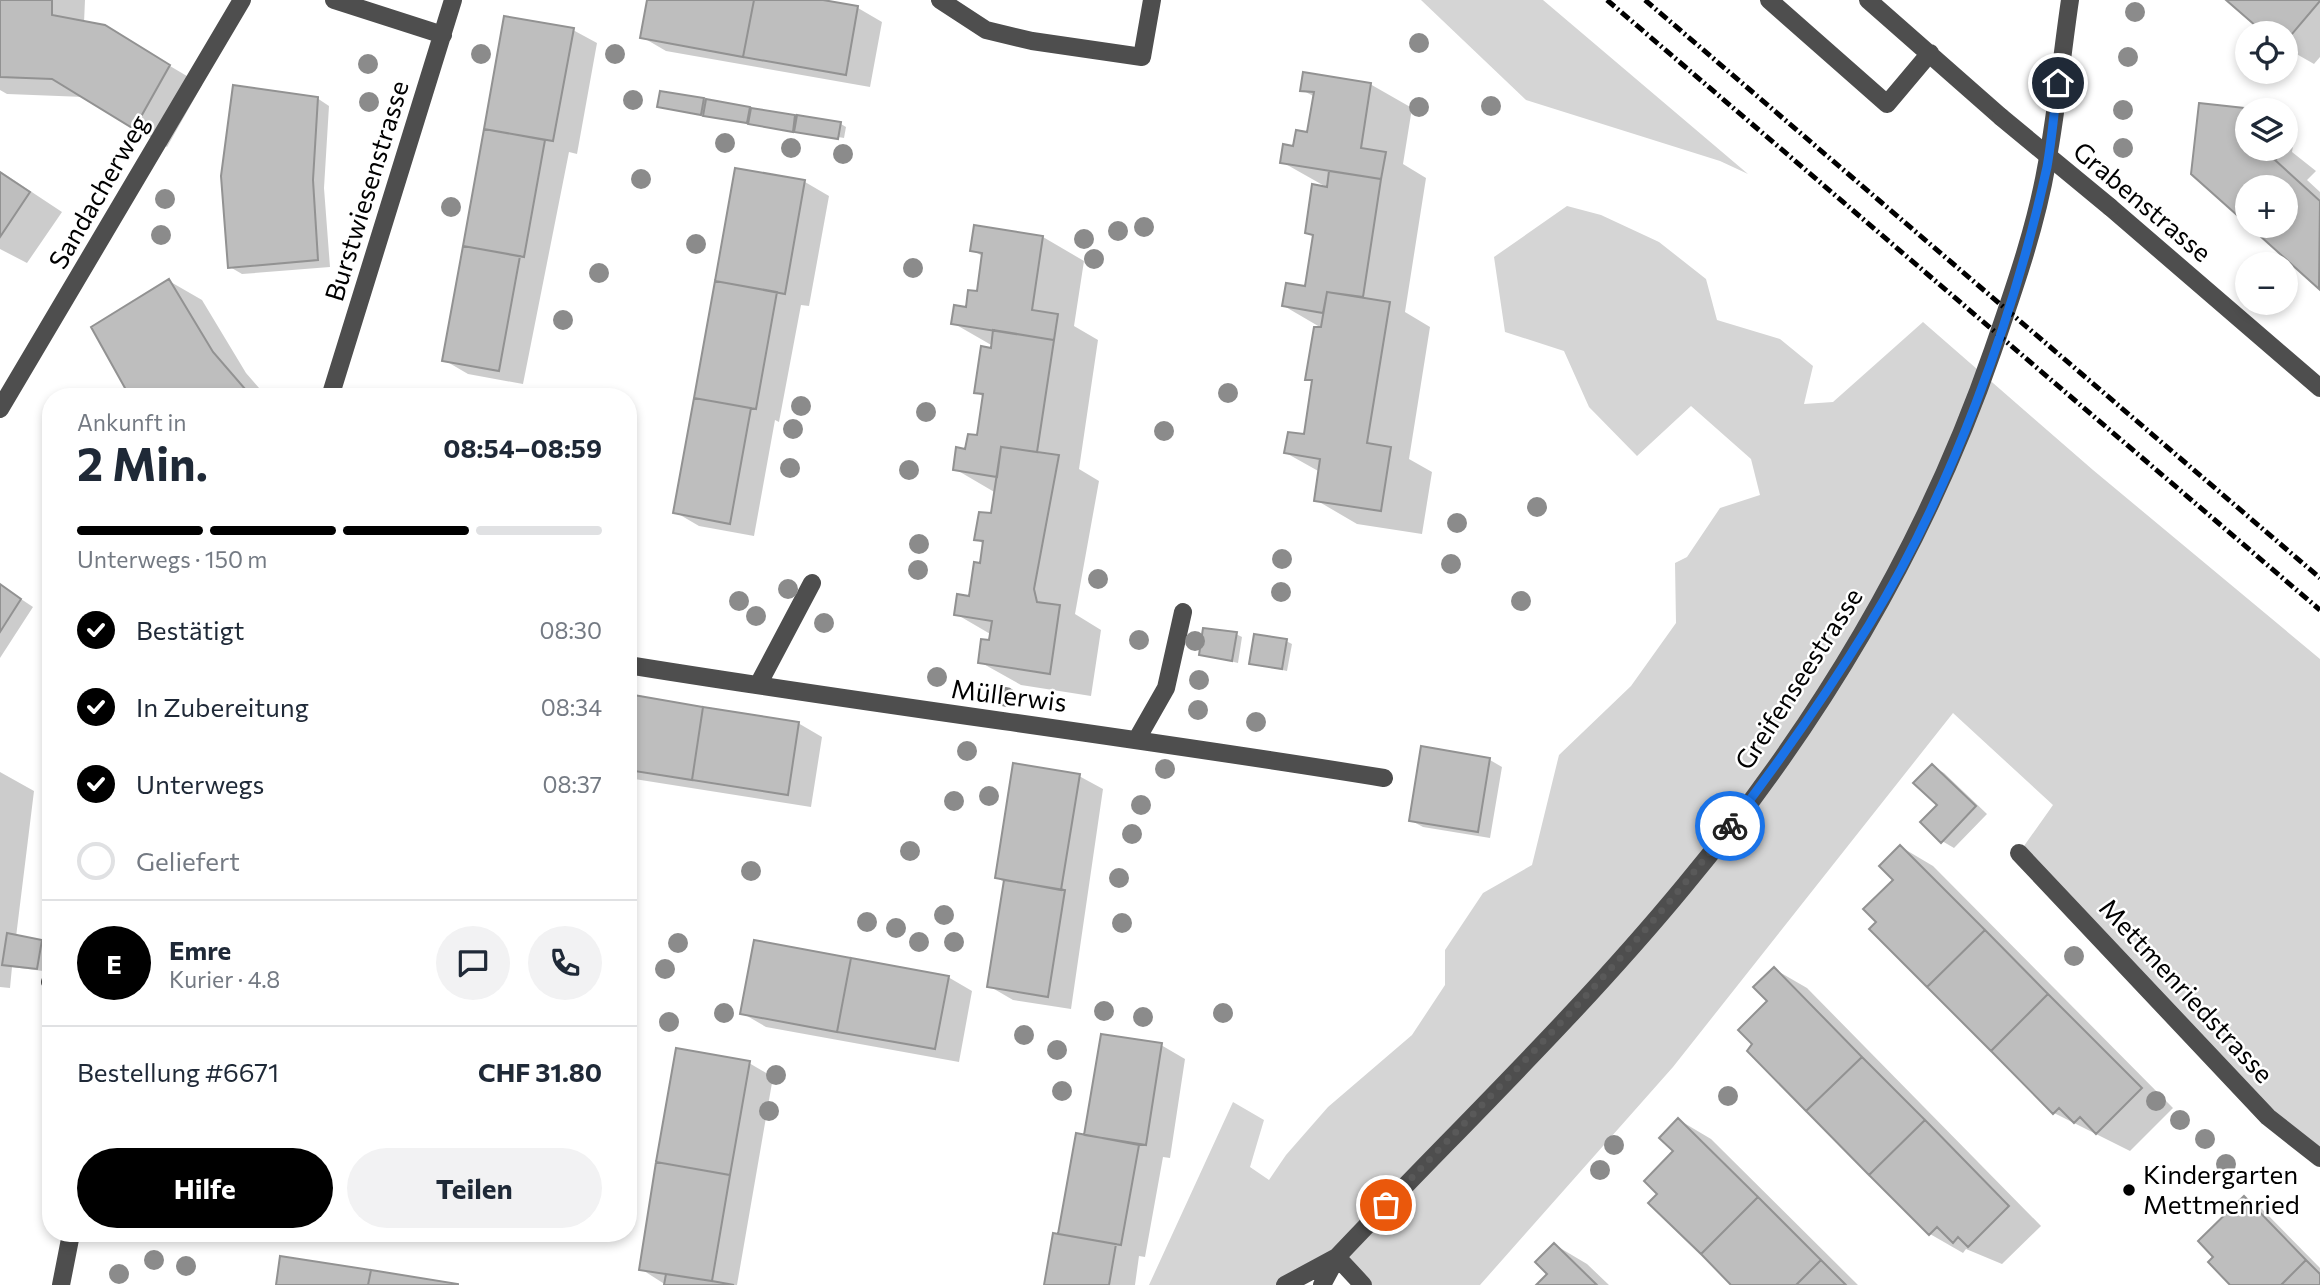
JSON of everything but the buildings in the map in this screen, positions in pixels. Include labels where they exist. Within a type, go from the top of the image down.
[{"type":"street","name":"Sandacherweg","points":[[0,409],[242,0]]},
{"type":"street","points":[[334,0],[443,35]]},
{"type":"street","name":"Burstwiesenstrasse","points":[[333,388],[453,0]]},
{"type":"street","points":[[940,0],[986,30],[1032,41],[1142,57],[1152,0]]},
{"type":"street","points":[[1769,0],[1887,104],[1930,52]]},
{"type":"street","name":"Grabenstrasse","points":[[1868,0],[2001,117],[2320,386]]},
{"type":"street","name":"Greifenseestrasse","points":[[1322,1285],[1337,1257],[1570,1014],[1685,885],[1792,744],[1870,623],[1925,519],[1967,420],[2018,276],[2047,165],[2070,0]]},
{"type":"street","points":[[758,685],[812,583]]},
{"type":"street","points":[[1137,739],[1166,688],[1183,612]]},
{"type":"street","name":"Müllerwis","points":[[637,666],[945,715],[1137,739],[1384,778]]},
{"type":"street","name":"Mettmenriedstrasse","points":[[2019,853],[2268,1117],[2320,1158]]},
{"type":"street","points":[[61,1285],[69,1242]]},
{"type":"street","points":[[1337,1257],[1363,1285]]},
{"type":"street","name":"Greifenseestrasse","points":[[1285,1285],[1337,1257]]},
{"type":"shaded area","points":[[1421,0],[1543,0],[1748,174],[1720,161],[1526,100]]},
{"type":"shaded area","points":[[1567,206],[1601,215],[1659,242],[1706,279],[1717,320],[1780,339],[1813,366],[1804,404],[1833,402],[1923,322],[2093,470],[2320,659],[2320,1158],[2019,853],[2053,805],[1953,713],[1673,1067],[1480,1285],[1363,1285],[1337,1257],[1295,1285],[1149,1285],[1233,1102],[1264,1120],[1250,1167],[1269,1180],[1286,1155],[1328,1107],[1412,1035],[1445,985],[1445,950],[1483,893],[1532,865],[1559,755],[1631,686],[1676,623],[1675,563],[1687,557],[1720,508],[1760,495],[1751,459],[1691,406],[1637,456],[1589,407],[1564,351],[1505,332],[1494,257]]},
{"type":"railway","points":[[1607,0],[2320,610]]},
{"type":"railway","points":[[1645,0],[2320,578]]},
{"type":"way so far","points":[[1386,1205],[1570,1014],[1685,885],[1730,826]]},
{"type":"place","name":"Kindergarten Mettmenried","points":[[2129,1190]]},
{"type":"route","points":[[1730,826],[1792,744],[1870,623],[1925,519],[1973,408],[2018,276],[2047,165],[2058,83]]}]
